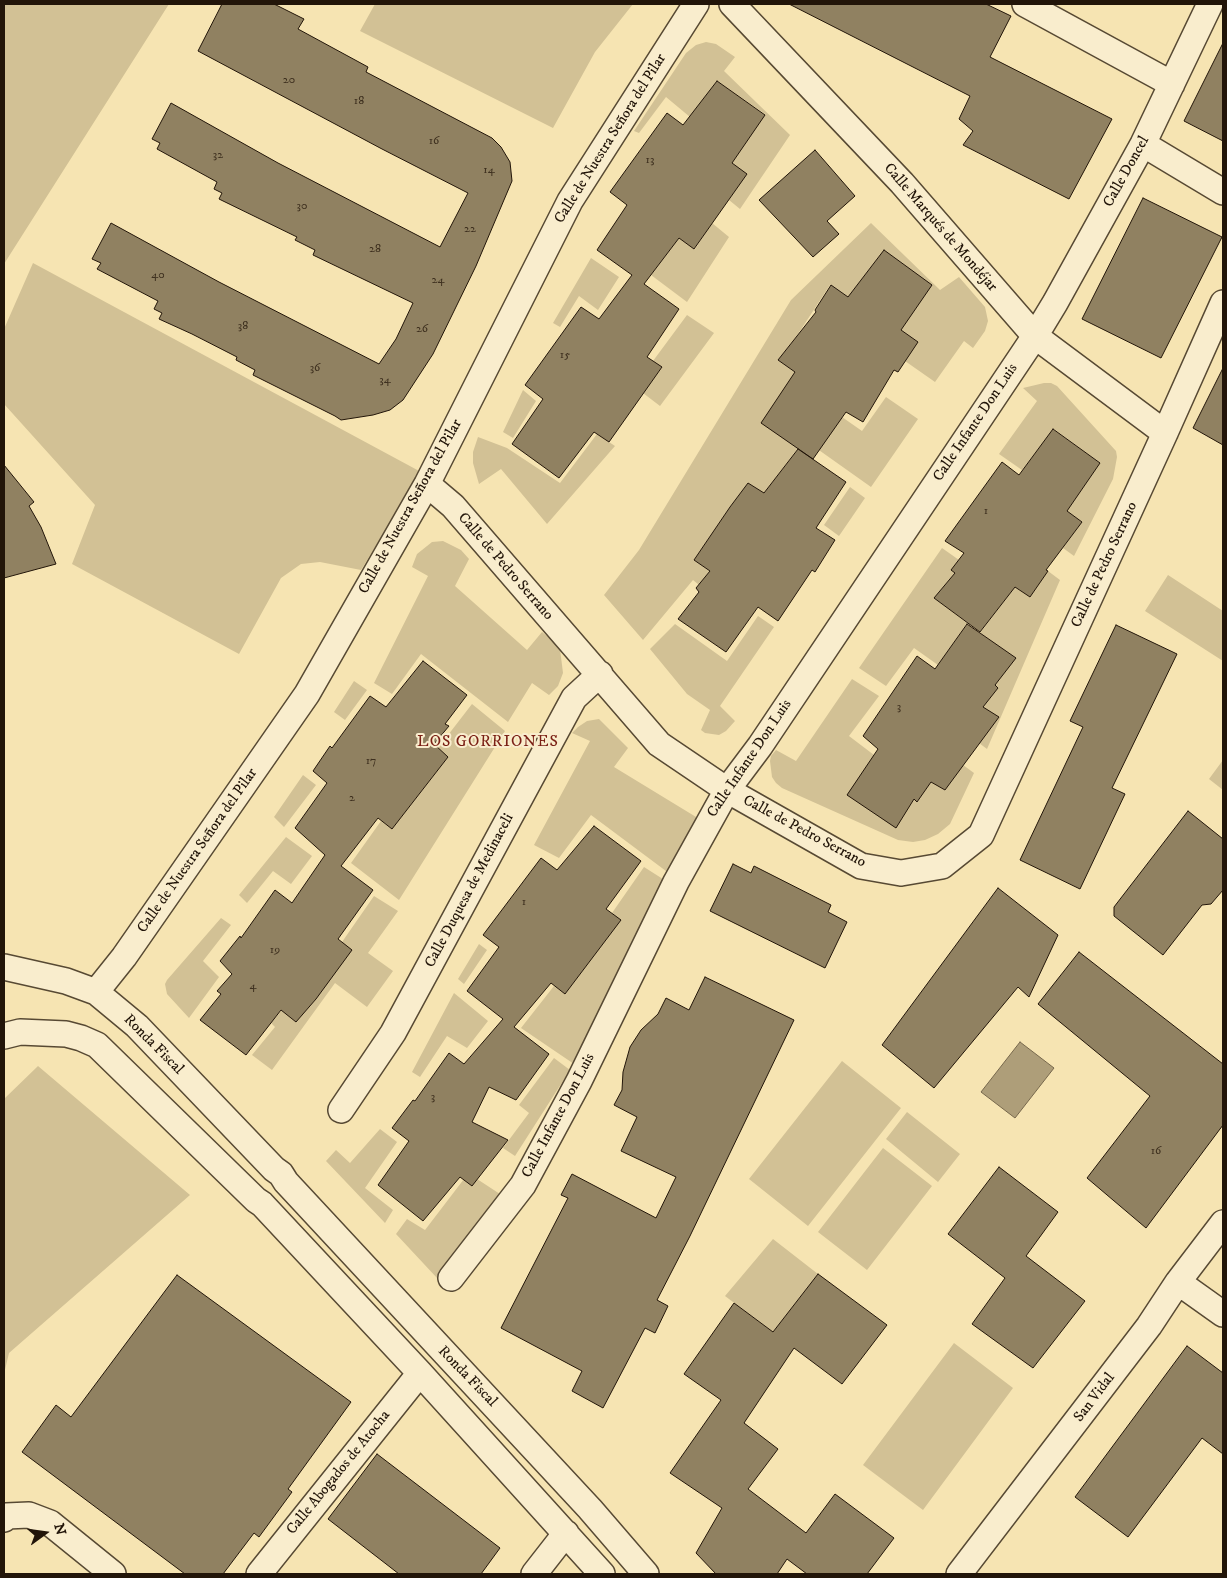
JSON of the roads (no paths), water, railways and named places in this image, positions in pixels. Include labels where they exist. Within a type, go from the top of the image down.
[{"type":"street","name":"Calle de Nuestra Señora del Pilar","points":[[96,992],[124,957],[307,694],[427,484],[570,201],[696,4]]},
{"type":"street","name":"Calle Marqués de Mondéjar","points":[[732,4],[902,183],[1035,336],[1165,434]]},
{"type":"street","points":[[1025,4],[1172,84]]},
{"type":"street","name":"Calle Doncel","points":[[1035,336],[1143,144],[1210,4]]},
{"type":"street","points":[[1143,144],[1223,192]]},
{"type":"street","name":"Calle de Pedro Serrano","points":[[427,484],[453,506],[659,744],[726,790],[861,866],[901,873],[942,866],[981,835],[1223,303]]},
{"type":"street","name":"Calle Infante Don Luis","points":[[451,1278],[523,1184],[579,1081],[676,882],[726,790],[760,746],[1035,336]]},
{"type":"street","name":"Calle Duquesa de Medinaceli","points":[[340,1110],[393,1033],[574,698],[600,674]]},
{"type":"street","name":"Ronda Fiscal","points":[[4,967],[66,980],[96,992],[137,1026],[494,1405],[590,1509],[646,1574]]},
{"type":"street","name":"Ronda Fiscal","points":[[4,1036],[20,1032],[66,1034],[97,1045],[257,1199],[420,1373],[602,1574]]},
{"type":"street","points":[[257,1199],[268,1205],[280,1200],[284,1195],[280,1176]]},
{"type":"street","name":"San Vidal","points":[[961,1572],[1149,1326],[1178,1282],[1223,1223]]},
{"type":"street","points":[[1178,1282],[1223,1314]]},
{"type":"street","name":"Calle Abogados de Atocha","points":[[259,1574],[420,1373]]},
{"type":"street","points":[[4,1519],[6,1516],[29,1515],[50,1523],[113,1574]]},
{"type":"street","points":[[534,1574],[566,1533]]},
{"type":"district","name":"LOS GORRIONES","points":[[488,743]]}]
